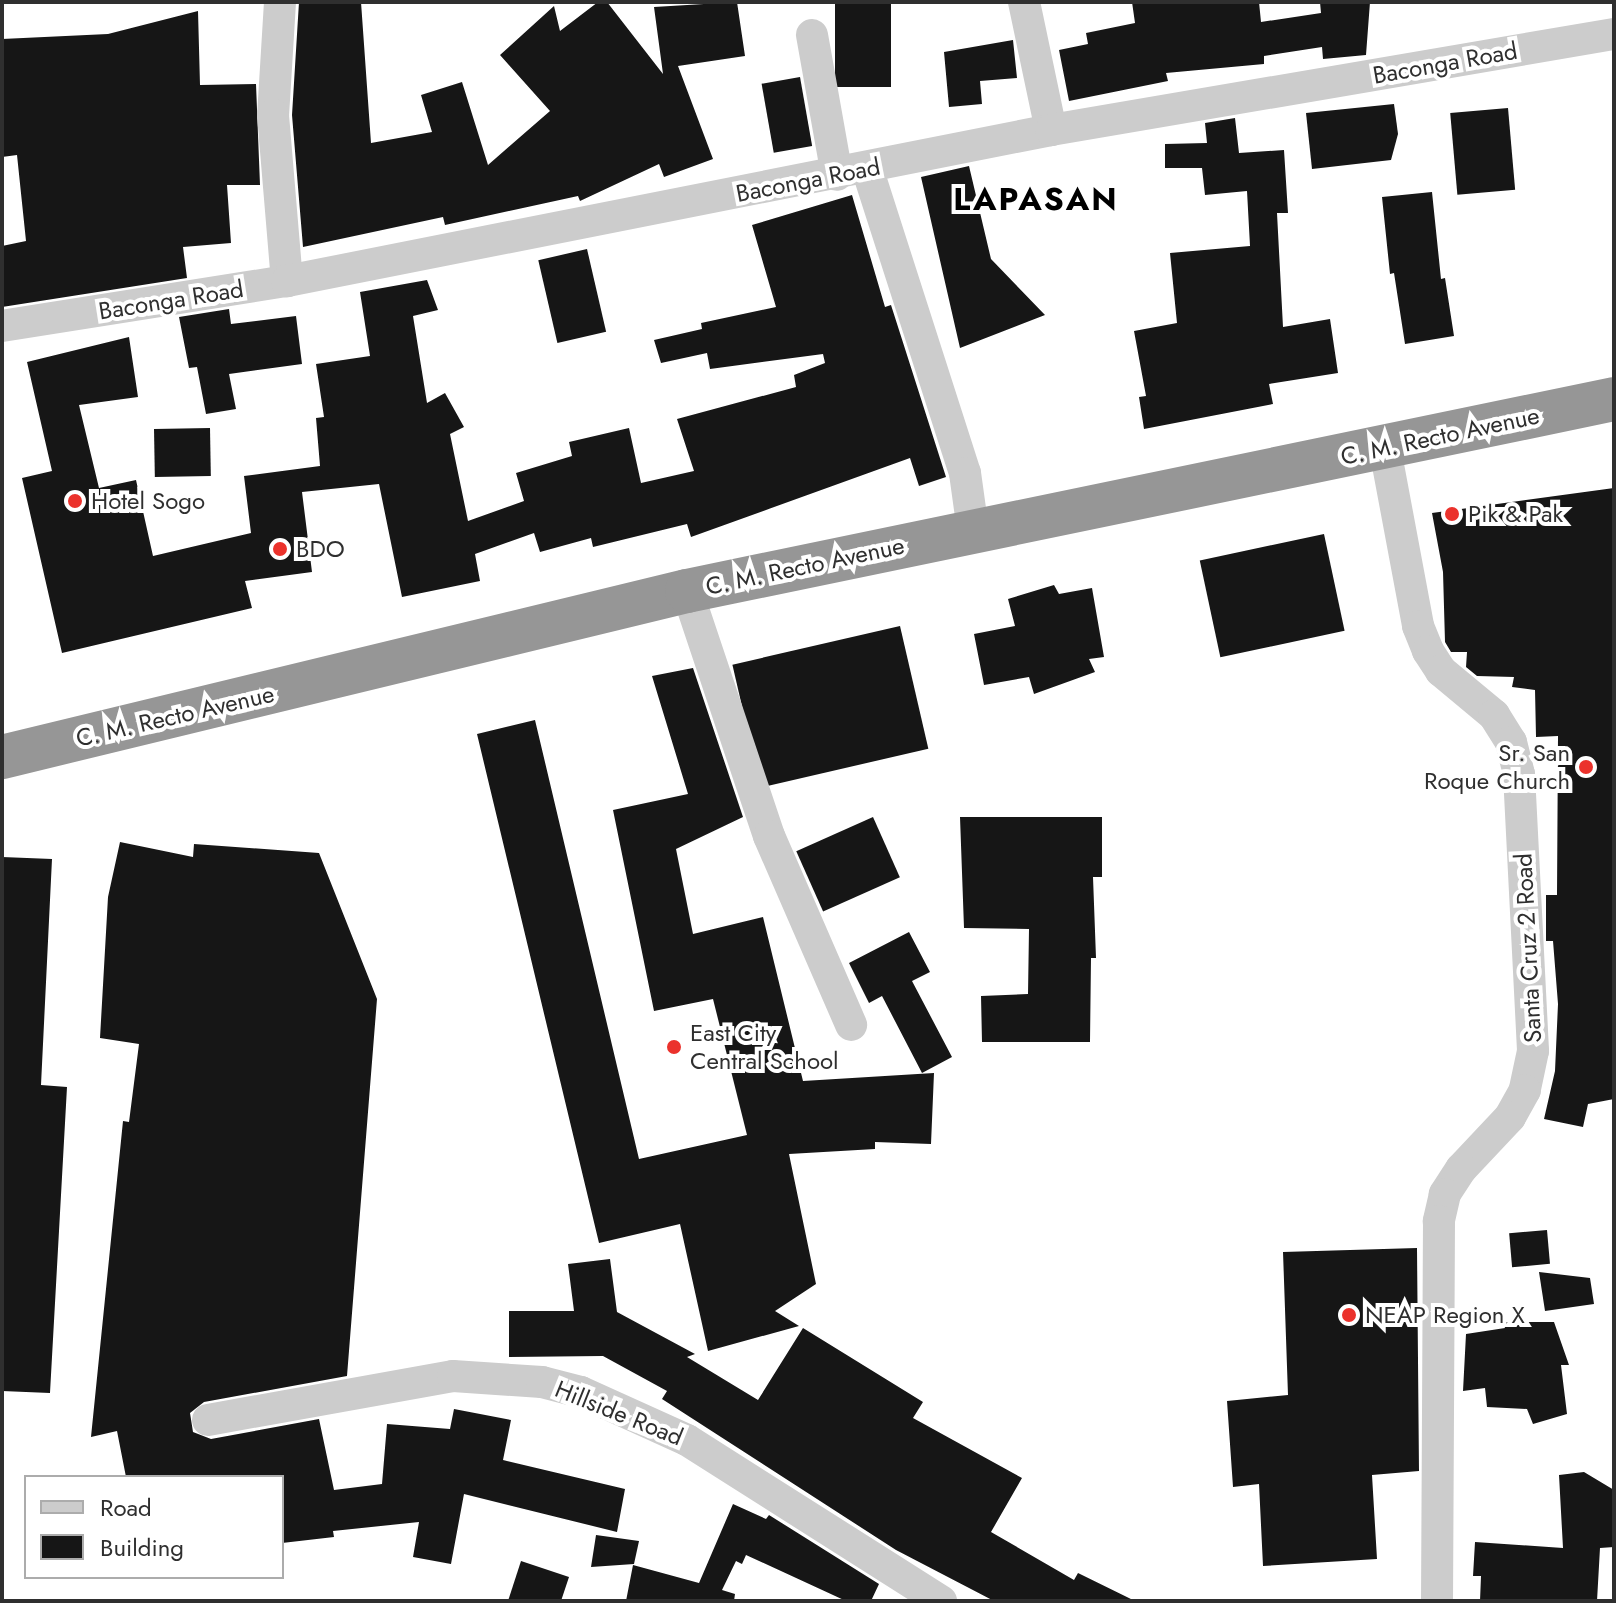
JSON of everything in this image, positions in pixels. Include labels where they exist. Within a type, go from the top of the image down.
[{"type":"highway","name":"C. M. Recto Avenue","points":[[2,757],[687,591],[1385,449],[1614,399]]},
{"type":"street","points":[[280,2],[273,115],[287,281]]},
{"type":"street","points":[[1024,2],[1051,130]]},
{"type":"street","name":"Baconga Road","points":[[2,326],[287,281],[1051,130],[1614,34]]},
{"type":"street","points":[[812,35],[852,171],[965,473],[973,531]]},
{"type":"street","name":"Santa Cruz 2 Road","points":[[1385,449],[1418,626],[1428,651],[1441,671],[1494,715],[1511,742],[1519,774],[1533,1051],[1525,1090],[1510,1117],[1461,1169],[1445,1194],[1439,1221],[1437,1601]]},
{"type":"street","points":[[687,591],[769,836],[851,1025]]},
{"type":"street","name":"Hillside Road","points":[[208,1420],[453,1376],[542,1382],[581,1392],[687,1440],[941,1601]]},
{"type":"building","points":[[299,2],[361,2],[371,143],[432,132],[421,95],[462,82],[488,165],[550,111],[500,55],[554,6],[560,31],[598,2],[607,2],[663,74],[654,7],[737,2],[745,56],[678,66],[713,159],[664,177],[659,164],[580,201],[578,196],[445,225],[443,217],[303,247],[292,115]]},
{"type":"building","points":[[835,2],[891,2],[891,87],[835,87]]},
{"type":"building","points":[[1132,2],[1259,2],[1261,22],[1321,13],[1320,2],[1370,2],[1366,55],[1323,59],[1322,47],[1264,56],[1264,64],[1166,73],[1168,81],[1069,101],[1059,50],[1088,44],[1086,33],[1135,23]]},
{"type":"building","points":[[198,11],[200,85],[256,84],[260,185],[227,185],[231,243],[183,247],[187,278],[2,307],[2,246],[26,241],[17,155],[2,157],[2,39],[108,34]]},
{"type":"building","points":[[1013,40],[1017,78],[980,81],[982,104],[949,107],[944,52]]},
{"type":"building","points":[[800,77],[812,146],[774,153],[762,84]]},
{"type":"building","points":[[1394,104],[1398,134],[1391,160],[1312,169],[1306,113]]},
{"type":"building","points":[[1508,108],[1515,190],[1457,195],[1450,113]]},
{"type":"building","points":[[1235,118],[1239,153],[1284,150],[1288,213],[1277,213],[1283,327],[1330,319],[1338,373],[1269,384],[1273,404],[1144,429],[1139,397],[1146,396],[1134,331],[1177,323],[1170,253],[1250,246],[1247,191],[1205,195],[1202,168],[1165,168],[1165,144],[1207,143],[1205,123]]},
{"type":"building","points":[[969,166],[991,259],[1045,315],[960,348],[921,177]]},
{"type":"building","points":[[1432,192],[1441,279],[1445,278],[1454,336],[1405,344],[1394,273],[1390,274],[1382,197]]},
{"type":"building","points":[[852,195],[885,307],[891,305],[946,477],[919,486],[910,458],[691,537],[687,524],[593,547],[591,538],[540,552],[534,533],[475,554],[480,581],[402,597],[379,484],[302,492],[312,572],[245,581],[252,608],[62,653],[22,478],[52,471],[27,362],[129,337],[138,397],[79,405],[99,488],[136,480],[153,556],[251,533],[244,476],[320,466],[316,418],[324,417],[316,364],[370,356],[360,292],[427,280],[438,310],[413,316],[427,403],[445,393],[464,427],[450,434],[468,521],[524,501],[516,473],[572,456],[569,442],[629,428],[641,483],[694,471],[677,419],[796,387],[794,375],[825,363],[823,354],[710,369],[707,353],[661,363],[654,340],[702,329],[701,323],[776,307],[752,225]]},
{"type":"building","points":[[587,249],[606,332],[557,343],[538,260]]},
{"type":"building","points":[[229,309],[231,324],[296,316],[302,364],[229,374],[236,409],[206,414],[197,367],[189,368],[179,317]]},
{"type":"building","points":[[210,428],[211,476],[155,477],[154,429]]},
{"type":"building","points":[[1614,488],[1614,1099],[1588,1104],[1583,1127],[1544,1119],[1555,1071],[1558,1004],[1553,941],[1546,941],[1546,895],[1557,895],[1558,736],[1536,737],[1535,690],[1512,687],[1514,677],[1477,676],[1466,667],[1467,652],[1451,652],[1445,642],[1443,572],[1432,513]]},
{"type":"building","points":[[1324,534],[1345,631],[1220,657],[1200,560]]},
{"type":"building","points":[[1054,585],[1059,594],[1092,588],[1104,657],[1089,659],[1095,672],[1034,694],[1029,677],[984,685],[974,634],[1015,626],[1008,599]]},
{"type":"building","points":[[900,626],[928,749],[761,787],[732,665]]},
{"type":"building","points":[[693,668],[743,817],[676,849],[693,934],[763,917],[803,1081],[934,1073],[931,1144],[875,1142],[875,1149],[789,1154],[816,1284],[775,1311],[799,1326],[708,1351],[680,1224],[599,1243],[477,734],[535,720],[639,1159],[747,1135],[713,999],[654,1011],[613,810],[688,794],[652,676]]},
{"type":"building","points":[[873,817],[900,877],[823,911],[796,851]]},
{"type":"building","points":[[960,817],[1102,817],[1102,877],[1093,877],[1096,958],[1091,958],[1090,1042],[982,1042],[981,996],[1028,994],[1029,929],[964,928]]},
{"type":"building","points":[[120,842],[193,857],[194,844],[319,853],[377,999],[347,1376],[204,1402],[190,1413],[193,1432],[211,1439],[319,1419],[334,1490],[382,1484],[387,1424],[450,1429],[454,1409],[511,1420],[503,1460],[625,1489],[617,1532],[464,1494],[451,1564],[413,1557],[419,1522],[333,1531],[334,1537],[284,1543],[284,1475],[126,1475],[117,1431],[91,1437],[123,1121],[129,1122],[139,1044],[100,1038],[108,897]]},
{"type":"building","points":[[2,857],[52,859],[41,1085],[67,1087],[50,1393],[2,1391]]},
{"type":"building","points":[[909,932],[930,972],[912,981],[952,1057],[922,1073],[882,996],[869,1003],[849,963]]},
{"type":"building","points":[[1547,1230],[1550,1264],[1512,1267],[1509,1233]]},
{"type":"building","points":[[1417,1248],[1419,1471],[1372,1475],[1377,1559],[1263,1566],[1259,1484],[1233,1487],[1227,1401],[1288,1395],[1283,1252]]},
{"type":"building","points":[[610,1259],[617,1312],[695,1354],[687,1357],[758,1400],[803,1328],[923,1402],[913,1418],[1022,1478],[991,1532],[1074,1580],[1078,1573],[1135,1601],[994,1601],[896,1550],[662,1399],[667,1391],[603,1356],[509,1357],[509,1311],[574,1311],[568,1264]]},
{"type":"building","points":[[1539,1272],[1590,1278],[1594,1304],[1545,1311]]},
{"type":"building","points":[[1503,1322],[1554,1322],[1569,1365],[1561,1365],[1567,1414],[1533,1424],[1527,1409],[1487,1407],[1485,1388],[1463,1391],[1466,1334],[1505,1328]]},
{"type":"building","points":[[1584,1472],[1614,1490],[1614,1547],[1600,1548],[1597,1601],[1480,1601],[1481,1576],[1473,1576],[1475,1542],[1563,1548],[1559,1475]]},
{"type":"building","points":[[733,1504],[766,1519],[769,1515],[879,1584],[871,1601],[846,1601],[746,1555],[742,1564],[736,1561],[722,1590],[735,1594],[734,1601],[626,1601],[633,1565],[699,1583]]},
{"type":"building","points":[[596,1535],[639,1541],[634,1564],[591,1567]]},
{"type":"building","points":[[521,1561],[569,1577],[561,1601],[508,1601]]},
{"type":"place","name":"Hotel Sogo","points":[[75,501]]},
{"type":"place","name":"Pik & Pak","points":[[1452,514]]},
{"type":"place","name":"BDO","points":[[280,549]]},
{"type":"place","name":"Sr. San Roque Church","points":[[1586,767]]},
{"type":"place","name":"East City Central School","points":[[674,1047]]},
{"type":"place","name":"NEAP Region X","points":[[1349,1315]]},
{"type":"district","name":"LAPASAN","points":[[1036,199]]}]
